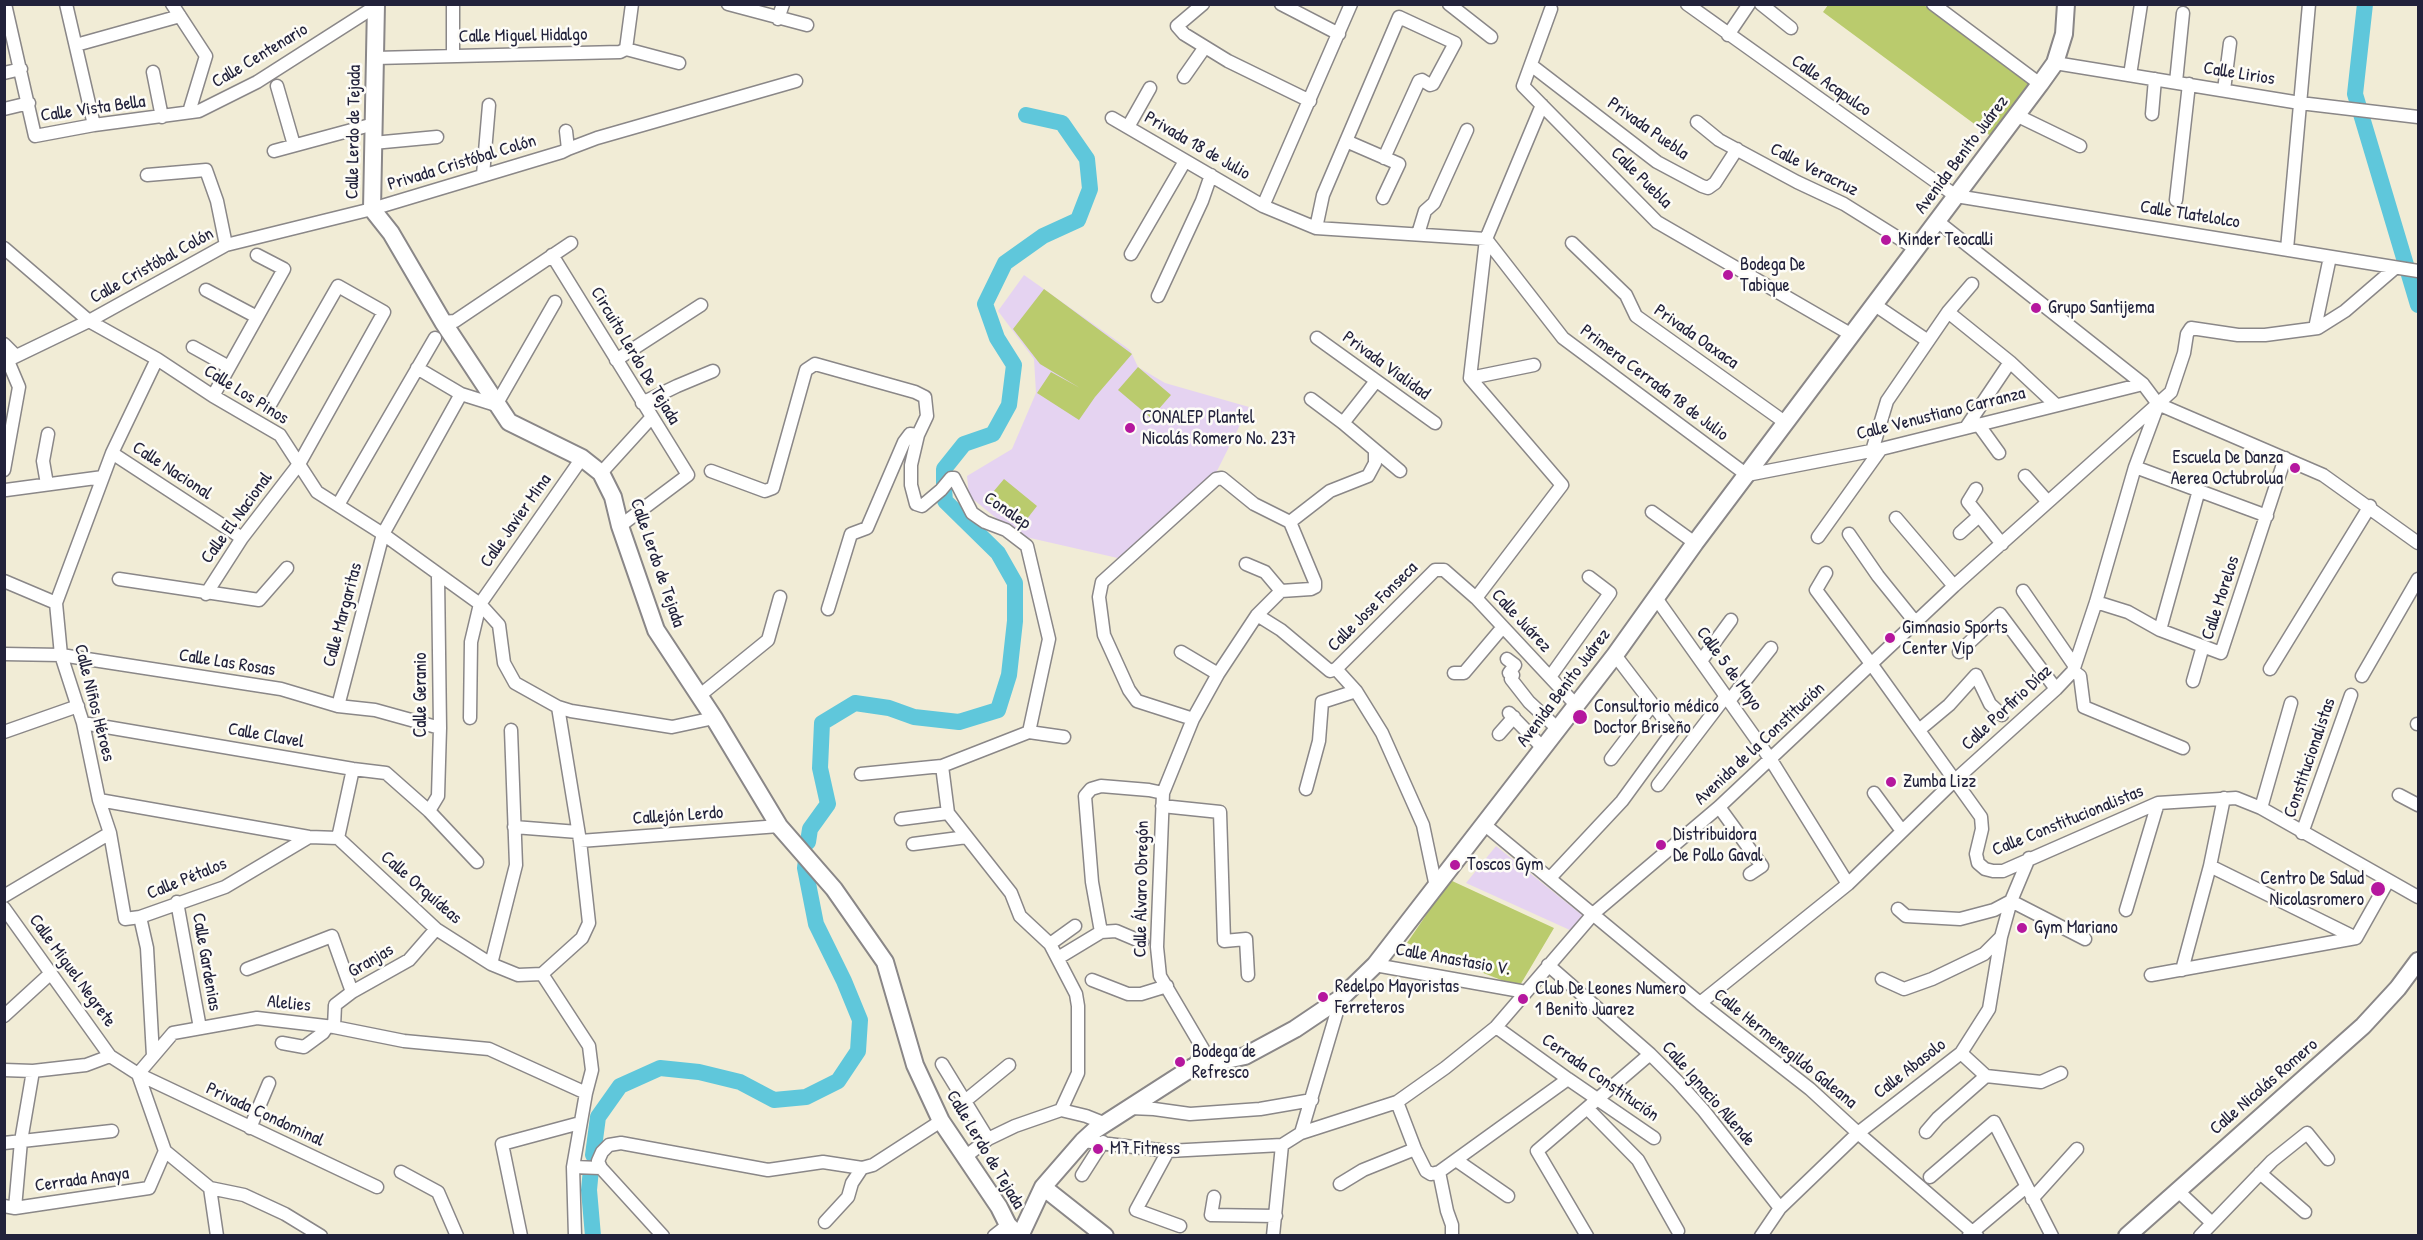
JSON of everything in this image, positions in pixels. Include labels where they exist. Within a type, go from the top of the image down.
[{"type":"main road","name":"Avenida Benito Juárez","points":[[1016,1232],[1043,1187],[1083,1141],[1193,1067],[1245,1056],[1295,1029],[1341,998],[1375,965],[1615,655],[1695,543],[2040,84],[2055,63],[2064,34],[2066,4]]},
{"type":"main road","name":"Calle Lerdo de Tejada","points":[[376,5],[372,209],[391,233],[443,322],[509,422],[582,458],[602,473],[613,497],[620,526],[656,630],[714,718],[779,826],[834,889],[885,962],[915,1065],[941,1121],[1016,1232]]},
{"type":"main road","name":"Calle Nicolás Romero","points":[[2127,1236],[2363,1026],[2398,988],[2418,961]]},
{"type":"main road","points":[[1043,1187],[1105,1236]]},
{"type":"street","points":[[66,4],[94,124]]},
{"type":"street","points":[[172,4],[206,56],[189,112]]},
{"type":"street","points":[[453,4],[453,56]]},
{"type":"street","points":[[626,50],[632,4]]},
{"type":"street","points":[[728,4],[753,8],[778,19],[807,25]]},
{"type":"street","points":[[778,19],[783,4]]},
{"type":"street","points":[[1203,4],[1177,26],[1184,34],[1228,61],[1311,101]]},
{"type":"street","points":[[1281,4],[1339,34]]},
{"type":"street","points":[[1351,4],[1311,101],[1263,206],[1316,228],[1486,239]]},
{"type":"street","name":"Calle Acapulco","points":[[1687,4],[1956,196]]},
{"type":"street","points":[[1728,34],[1749,4]]},
{"type":"street","points":[[1761,4],[1791,28]]},
{"type":"street","points":[[1933,4],[2040,84]]},
{"type":"street","points":[[2130,75],[2141,4]]},
{"type":"street","points":[[2287,249],[2309,4]]},
{"type":"street","name":"Calle Centenario","points":[[189,112],[199,111],[257,82],[376,5]]},
{"type":"street","points":[[1453,6],[1491,37]]},
{"type":"street","name":"Calle Vista Bella","points":[[5,9],[35,135],[94,124],[189,112]]},
{"type":"street","name":"Calle Puebla","points":[[1551,9],[1523,86],[1657,222],[1852,335]]},
{"type":"street","points":[[2176,82],[2183,13]]},
{"type":"street","points":[[76,45],[180,16]]},
{"type":"street","points":[[1316,228],[1323,195],[1400,17],[1455,43],[1433,84],[1419,81],[1384,158]]},
{"type":"street","points":[[2224,90],[2230,43]]},
{"type":"street","points":[[1185,78],[1205,47]]},
{"type":"street","name":"Calle Miguel Hidalgo","points":[[375,58],[620,52],[626,50],[679,63]]},
{"type":"street","name":"Calle Lirios","points":[[2055,63],[2300,103],[2418,117]]},
{"type":"street","name":"Privada Puebla","points":[[1531,65],[1657,162],[1702,186],[1708,188],[1715,183],[1737,149]]},
{"type":"street","points":[[4,73],[21,69]]},
{"type":"street","points":[[153,72],[162,117]]},
{"type":"street","points":[[2152,114],[2155,79]]},
{"type":"street","name":"Privada Cristóbal Colón","points":[[372,209],[565,151],[597,138],[796,81]]},
{"type":"street","points":[[2176,201],[2189,84]]},
{"type":"street","points":[[277,86],[294,145]]},
{"type":"street","points":[[1128,127],[1150,88]]},
{"type":"street","name":"Calle Vista Bella","points":[[4,109],[29,103]]},
{"type":"street","points":[[483,175],[489,105]]},
{"type":"street","points":[[1476,598],[1562,485],[1470,378],[1486,239],[1542,105]]},
{"type":"street","points":[[2016,115],[2080,146]]},
{"type":"street","name":"Privada 18 de Julio","points":[[1112,118],[1263,206]]},
{"type":"street","name":"Calle Veracruz","points":[[1696,122],[1719,140],[1797,182],[1844,204],[1916,249]]},
{"type":"street","points":[[274,151],[374,124]]},
{"type":"street","points":[[1418,234],[1425,211],[1434,203],[1467,130]]},
{"type":"street","points":[[565,151],[566,131]]},
{"type":"street","points":[[374,143],[437,137]]},
{"type":"street","points":[[1346,141],[1399,164],[1383,198]]},
{"type":"street","points":[[1131,254],[1185,161]]},
{"type":"street","points":[[147,176],[206,170],[217,201],[226,245]]},
{"type":"street","points":[[1158,296],[1202,201],[1211,175]]},
{"type":"street","name":"Calle Tlatelolco","points":[[1956,196],[2416,271]]},
{"type":"street","name":"Calle Cristóbal Colón","points":[[9,360],[89,321],[226,245],[372,209]]},
{"type":"street","points":[[1937,221],[2143,384],[2158,404],[2323,475],[2418,543]]},
{"type":"street","name":"Primera Cerrada 18 de Julio","points":[[1486,239],[1563,338],[1747,475]]},
{"type":"street","points":[[443,322],[455,321],[571,243]]},
{"type":"street","name":"Privada Oaxaca","points":[[1572,243],[1626,295],[1636,316],[1786,423]]},
{"type":"street","name":"Calle Los Pinos","points":[[4,248],[89,321],[157,359],[213,396],[280,435],[317,492],[383,534],[438,576],[480,604],[499,625],[504,663],[515,683],[558,707],[571,711],[672,727],[714,718]]},
{"type":"street","points":[[213,396],[284,269],[257,255]]},
{"type":"street","name":"Circuito Lerdo De Tejada","points":[[552,255],[688,475],[620,526]]},
{"type":"street","points":[[2315,328],[2330,257]]},
{"type":"street","name":"Avenida de la Constitución","points":[[1083,1141],[1168,1151],[1282,1145],[1301,1133],[1397,1102],[1445,1068],[1496,1026],[1594,913],[1719,807],[1954,586],[2171,392],[2184,353],[2187,334],[2192,328],[2238,335],[2291,333],[2315,328],[2344,311],[2395,268]]},
{"type":"street","points":[[1818,537],[1877,450],[1887,401],[1948,312],[1972,284]]},
{"type":"street","name":"Calle El Nacional","points":[[206,594],[242,538],[299,464],[384,312],[338,286],[271,403]]},
{"type":"street","points":[[206,290],[257,317]]},
{"type":"street","points":[[417,368],[460,393],[496,405],[555,302]]},
{"type":"street","points":[[616,360],[701,305]]},
{"type":"street","points":[[1875,305],[1928,341]]},
{"type":"street","points":[[1948,312],[2010,362],[2055,404]]},
{"type":"street","points":[[338,505],[435,338]]},
{"type":"street","name":"Privada Vialidad","points":[[1317,338],[1435,423]]},
{"type":"street","points":[[4,344],[19,387],[4,470]]},
{"type":"street","points":[[193,347],[229,368]]},
{"type":"street","name":"Calle Niños Héroes","points":[[140,917],[125,919],[110,833],[99,800],[83,723],[61,655],[56,603],[112,453],[157,359]]},
{"type":"street","points":[[1999,453],[1972,425],[2010,362]]},
{"type":"street","name":"Conalep","points":[[711,471],[765,491],[773,488],[806,370],[815,364],[915,392],[925,397],[927,416],[918,435],[910,465],[911,485],[916,504],[922,506],[954,477],[972,513],[985,522],[1006,530],[1027,546],[1048,639],[1029,732]]},
{"type":"street","points":[[1470,378],[1534,365]]},
{"type":"street","points":[[642,403],[713,371]]},
{"type":"street","points":[[1343,423],[1376,381]]},
{"type":"street","name":"Calle Venustiano Carranza","points":[[1747,475],[1877,450],[2143,384]]},
{"type":"street","name":"Calle Margaritas","points":[[338,706],[383,534],[460,393]]},
{"type":"street","points":[[1311,399],[1400,471]]},
{"type":"street","name":"Calle Porfirio Díaz","points":[[1700,1003],[1848,884],[1954,781],[2056,689],[2073,668],[2096,602],[2135,467],[2158,404]]},
{"type":"street","points":[[602,473],[651,418]]},
{"type":"street","points":[[47,484],[44,461],[48,434]]},
{"type":"street","points":[[828,609],[851,534],[867,528],[904,442],[910,435],[918,435]]},
{"type":"street","points":[[1290,522],[1330,491],[1368,476],[1375,463],[1376,451]]},
{"type":"street","name":"Calle Nacional","points":[[112,453],[242,538]]},
{"type":"street","name":"Calle Javier Mina","points":[[480,604],[582,458]]},
{"type":"street","name":"Calle Morelos","points":[[2096,602],[2128,612],[2160,630],[2221,653],[2285,458]]},
{"type":"street","points":[[2135,467],[2267,516]]},
{"type":"street","points":[[2025,476],[2048,502]]},
{"type":"street","points":[[6,490],[103,477]]},
{"type":"street","points":[[1193,719],[1137,701],[1129,690],[1104,635],[1099,597],[1102,582],[1216,479],[1222,478],[1254,504],[1290,522],[1315,587],[1281,591],[1264,572],[1246,564]]},
{"type":"street","points":[[1976,489],[1968,502],[2002,544]]},
{"type":"street","points":[[2160,630],[2199,490]]},
{"type":"street","points":[[2270,669],[2370,507]]},
{"type":"street","points":[[1652,512],[1695,543]]},
{"type":"street","points":[[1960,533],[1979,516]]},
{"type":"street","points":[[1896,518],[1954,586]]},
{"type":"street","points":[[1850,534],[1878,576],[1916,622]]},
{"type":"street","points":[[119,579],[206,594],[259,600],[286,568]]},
{"type":"street","name":"Calle Juárez","points":[[1435,570],[1444,570],[1476,598],[1576,705]]},
{"type":"street","name":"Calle Jose Fonseca","points":[[1336,669],[1435,570]]},
{"type":"street","name":"Calle Constitucionalistas","points":[[1826,573],[1816,590],[1981,817],[1982,828],[1976,854],[1978,863],[1993,871],[2002,871],[2158,803],[2236,798],[2261,808],[2418,897]]},
{"type":"street","name":"Calle Geranio","points":[[429,811],[438,796],[440,728],[438,576]]},
{"type":"street","points":[[1550,677],[1610,593],[1589,577]]},
{"type":"street","points":[[2362,676],[2418,579]]},
{"type":"street","points":[[4,581],[56,603]]},
{"type":"street","name":"Calle Álvaro Obregón","points":[[1193,1067],[1203,1049],[1160,976],[1157,947],[1162,800],[1193,719],[1218,674],[1257,615],[1281,591]]},
{"type":"street","points":[[2023,591],[2080,676],[2084,707],[2183,748]]},
{"type":"street","points":[[699,696],[768,640],[780,597]]},
{"type":"street","name":"Calle 5 de Mayo","points":[[1656,598],[1771,759],[1848,884]]},
{"type":"street","points":[[470,718],[471,642],[480,604]]},
{"type":"street","points":[[1959,652],[2000,614],[2056,689]]},
{"type":"street","points":[[1257,615],[1281,630],[1330,671],[1336,669],[1356,691],[1382,733],[1423,825],[1436,887]]},
{"type":"street","points":[[1701,661],[1731,620]]},
{"type":"street","points":[[1454,673],[1464,672],[1502,628]]},
{"type":"street","points":[[2193,681],[2203,646]]},
{"type":"street","points":[[1658,785],[1771,648]]},
{"type":"street","points":[[1181,652],[1218,674]]},
{"type":"street","name":"Calle Las Rosas","points":[[4,654],[61,655],[281,689],[338,706],[375,710],[440,728]]},
{"type":"street","points":[[1550,878],[1622,801],[1673,731],[1615,655]]},
{"type":"street","points":[[1507,659],[1515,665],[1509,673],[1513,675],[1511,679],[1529,702],[1558,729]]},
{"type":"street","points":[[1919,730],[1949,705],[1976,675],[1990,704],[2002,715]]},
{"type":"street","points":[[1306,789],[1319,741],[1322,702],[1356,691]]},
{"type":"street","name":"Constitucionalistas","points":[[2302,833],[2351,695]]},
{"type":"street","points":[[2261,808],[2291,703]]},
{"type":"street","points":[[1611,759],[1652,705]]},
{"type":"street","points":[[4,732],[78,706]]},
{"type":"street","points":[[558,707],[579,837],[589,923],[582,938],[542,974],[589,1046],[592,1070],[573,1167],[575,1236]]},
{"type":"street","points":[[1499,734],[1511,715],[1523,735],[1543,748]]},
{"type":"street","name":"Calle Clavel","points":[[83,723],[386,773],[429,811],[477,862]]},
{"type":"street","points":[[491,964],[516,865],[511,730]]},
{"type":"street","points":[[861,774],[942,766],[1029,732],[1064,737]]},
{"type":"street","points":[[942,766],[948,813],[1011,893],[1020,916],[1050,944],[1076,994],[1078,1073],[1061,1110]]},
{"type":"street","points":[[99,800],[309,837],[338,838],[353,769]]},
{"type":"street","points":[[1101,933],[1092,882],[1085,796],[1091,789],[1101,786],[1149,790],[1162,800]]},
{"type":"street","points":[[1874,793],[1902,831]]},
{"type":"street","points":[[2399,795],[2418,805]]},
{"type":"street","points":[[2182,970],[2210,866],[2224,798]]},
{"type":"street","name":"Calle Álvaro Obregón","points":[[1162,800],[1220,813],[1224,941],[1246,939],[1248,975]]},
{"type":"street","points":[[2126,910],[2158,803]]},
{"type":"street","points":[[1719,807],[1761,866],[1750,874]]},
{"type":"street","points":[[901,819],[948,813]]},
{"type":"street","name":"Calle Hermenegildo Galeana","points":[[1485,825],[1700,1003],[1810,1089],[1973,1234]]},
{"type":"street","name":"Callejón Lerdo","points":[[514,827],[579,837],[779,826]]},
{"type":"street","points":[[4,896],[110,833]]},
{"type":"street","name":"Calle Pétalos","points":[[140,917],[225,886],[309,837]]},
{"type":"street","points":[[913,844],[967,837]]},
{"type":"street","name":"Calle Orquídeas","points":[[338,838],[436,929],[491,964],[518,975],[542,974]]},
{"type":"street","name":"Calle Abasolo","points":[[1762,1235],[1780,1208],[1858,1133],[1961,1053],[1989,1009],[2001,937],[2011,901],[2029,858]]},
{"type":"street","points":[[2210,866],[2356,938]]},
{"type":"street","points":[[2356,938],[2388,881]]},
{"type":"street","points":[[1898,909],[1906,916],[1960,920],[1994,910],[2011,901],[2085,939]]},
{"type":"street","name":"Calle Gardenias","points":[[177,902],[200,1028]]},
{"type":"street","name":"Calle Miguel Negrete","points":[[4,908],[110,1056]]},
{"type":"street","points":[[140,917],[147,948],[153,1056]]},
{"type":"street","points":[[1050,944],[1075,926]]},
{"type":"street","name":"Granjas","points":[[331,1027],[335,1005],[352,992],[410,960],[436,929]]},
{"type":"street","points":[[1058,958],[1101,933],[1116,931],[1142,942]]},
{"type":"street","points":[[247,969],[332,936],[352,992]]},
{"type":"street","points":[[1882,979],[1904,989],[1932,979],[1984,954],[2001,937]]},
{"type":"street","points":[[2151,975],[2356,938]]},
{"type":"street","name":"Calle Anastasio V.","points":[[1375,965],[1526,992]]},
{"type":"street","name":"Calle Ignacio Allende","points":[[1548,965],[1650,1054],[1704,1111],[1780,1208]]},
{"type":"street","points":[[4,1016],[51,973]]},
{"type":"street","points":[[1092,980],[1128,994],[1141,994],[1167,986]]},
{"type":"street","points":[[1301,1133],[1341,998]]},
{"type":"street","name":"Alelies","points":[[138,1074],[173,1033],[257,1018],[331,1027],[404,1041],[489,1049],[586,1094]]},
{"type":"street","name":"Cerrada Constitución","points":[[1496,1026],[1654,1138]]},
{"type":"street","points":[[282,1043],[304,1047],[331,1027]]},
{"type":"street","points":[[1961,1053],[1986,1076],[2041,1082],[2061,1073]]},
{"type":"street","points":[[1587,1236],[1537,1151],[1650,1054]]},
{"type":"street","points":[[4,1070],[33,1071],[86,1065],[110,1056],[138,1074],[165,1151],[210,1188],[243,1195],[285,1214],[321,1236]]},
{"type":"street","points":[[942,1065],[988,1139]]},
{"type":"street","points":[[965,1101],[1009,1065]]},
{"type":"street","points":[[10,1207],[33,1071]]},
{"type":"street","name":"Privada Condominal","points":[[138,1074],[377,1187]]},
{"type":"street","points":[[1926,1132],[1938,1118],[1986,1076]]},
{"type":"street","points":[[1397,1102],[1415,1149],[1426,1171],[1431,1174],[1439,1172],[1568,1079]]},
{"type":"street","points":[[250,1128],[269,1083]]},
{"type":"street","points":[[1130,1108],[1190,1114],[1260,1108],[1312,1100]]},
{"type":"street","points":[[1587,1108],[1638,1160],[1678,1231]]},
{"type":"street","points":[[965,1157],[988,1139],[1015,1126],[1061,1110],[1106,1124]]},
{"type":"street","points":[[663,1236],[602,1168],[598,1161],[602,1152],[609,1145],[621,1143],[768,1170],[823,1162],[862,1167],[873,1165],[941,1121]]},
{"type":"street","points":[[1930,1177],[1994,1122],[2052,1236]]},
{"type":"street","points":[[521,1236],[502,1144],[580,1123]]},
{"type":"street","points":[[4,1143],[111,1131]]},
{"type":"street","points":[[2200,1236],[2260,1173],[2307,1133],[2328,1159]]},
{"type":"street","points":[[1082,1175],[1103,1142]]},
{"type":"street","points":[[1273,1236],[1282,1145]]},
{"type":"street","points":[[1340,1184],[1364,1170],[1415,1149]]},
{"type":"street","points":[[2032,1199],[2077,1149]]},
{"type":"street","name":"Cerrada Anaya","points":[[10,1207],[149,1188],[165,1151]]},
{"type":"street","points":[[1168,1151],[1136,1210],[1180,1226]]},
{"type":"street","points":[[1456,1160],[1508,1196]]},
{"type":"street","points":[[573,1167],[602,1168]]},
{"type":"street","points":[[825,1222],[848,1197],[852,1183],[862,1167]]},
{"type":"street","points":[[401,1172],[438,1192],[457,1236]]},
{"type":"street","points":[[1439,1172],[1452,1225],[1452,1236]]},
{"type":"street","points":[[2260,1173],[2305,1212]]},
{"type":"street","points":[[1973,1234],[2026,1187]]},
{"type":"street","points":[[210,1188],[217,1236]]},
{"type":"street","points":[[2177,1191],[2212,1223]]},
{"type":"street","points":[[1214,1197],[1210,1215],[1276,1216]]},
{"type":"street","points":[[994,1236],[1016,1232]]},
{"type":"shaded area","name":"CONALEP Plantel Nicolás Romero No. 237","points":[[1024,275],[1130,350],[1138,367],[1165,383],[1249,407],[1212,481],[1122,559],[1017,535],[969,496],[967,476],[1012,449],[1036,393],[1034,359],[998,311]]},
{"type":"shaded area","points":[[1496,846],[1582,915],[1580,922],[1572,931],[1466,883]]},
{"type":"green space","points":[[1828,5],[1924,5],[2032,84],[1992,137],[1823,12]]},
{"type":"green space","points":[[1044,289],[1132,354],[1095,397],[1079,420],[1037,393],[1051,372],[1080,388],[1040,364],[1013,329]]},
{"type":"green space","points":[[1138,367],[1171,395],[1151,418],[1118,390]]},
{"type":"green space","points":[[1004,479],[1037,506],[1023,524],[988,498]]},
{"type":"green space","points":[[1450,880],[1554,928],[1519,987],[1407,943]]},
{"type":"waterway","points":[[2365,4],[2355,94],[2418,305]]},
{"type":"waterway","points":[[944,484],[944,469],[964,444],[993,434],[1009,405],[1014,365],[997,338],[985,304],[1005,263],[1043,236],[1078,220],[1090,189],[1087,159],[1062,123],[1026,115]]},
{"type":"waterway","points":[[808,842],[810,829],[828,804],[820,768],[822,723],[855,703],[889,708],[914,717],[959,722],[998,710],[1009,675],[1015,621],[1015,583],[998,553],[945,501],[944,488]]},
{"type":"waterway","points":[[593,1155],[598,1117],[620,1086],[660,1068],[699,1072],[740,1082],[774,1100],[806,1097],[838,1081],[858,1051],[860,1020],[816,924],[805,868],[806,860]]},
{"type":"waterway","points":[[591,1169],[589,1190],[593,1236]]},
{"type":"place","name":"Kinder Teocalli","points":[[1886,240]]},
{"type":"place","name":"Bodega De Tabique","points":[[1728,275]]},
{"type":"place","name":"Grupo Santijema","points":[[2036,308]]},
{"type":"place","name":"CONALEP Plantel Nicolás Romero No. 237","points":[[1130,428]]},
{"type":"place","name":"Escuela De Danza Aerea Octubrolua","points":[[2295,468]]},
{"type":"place","name":"Gimnasio Sports Center Vip","points":[[1890,638]]},
{"type":"place","name":"Consultorio médico Doctor Briseño","points":[[1580,717]]},
{"type":"place","name":"Zumba Lizz","points":[[1891,782]]},
{"type":"place","name":"Distribuidora De Pollo Gaval","points":[[1661,845]]},
{"type":"place","name":"Toscos Gym","points":[[1455,865]]},
{"type":"place","name":"Centro De Salud Nicolasromero","points":[[2378,889]]},
{"type":"place","name":"Gym Mariano","points":[[2022,928]]},
{"type":"place","name":"Redelpo Mayoristas Ferreteros","points":[[1323,997]]},
{"type":"place","name":"Club De Leones Numero 1 Benito Juarez","points":[[1523,999]]},
{"type":"place","name":"Bodega de Refresco","points":[[1180,1062]]},
{"type":"place","name":"M7 Fitness","points":[[1098,1149]]}]
